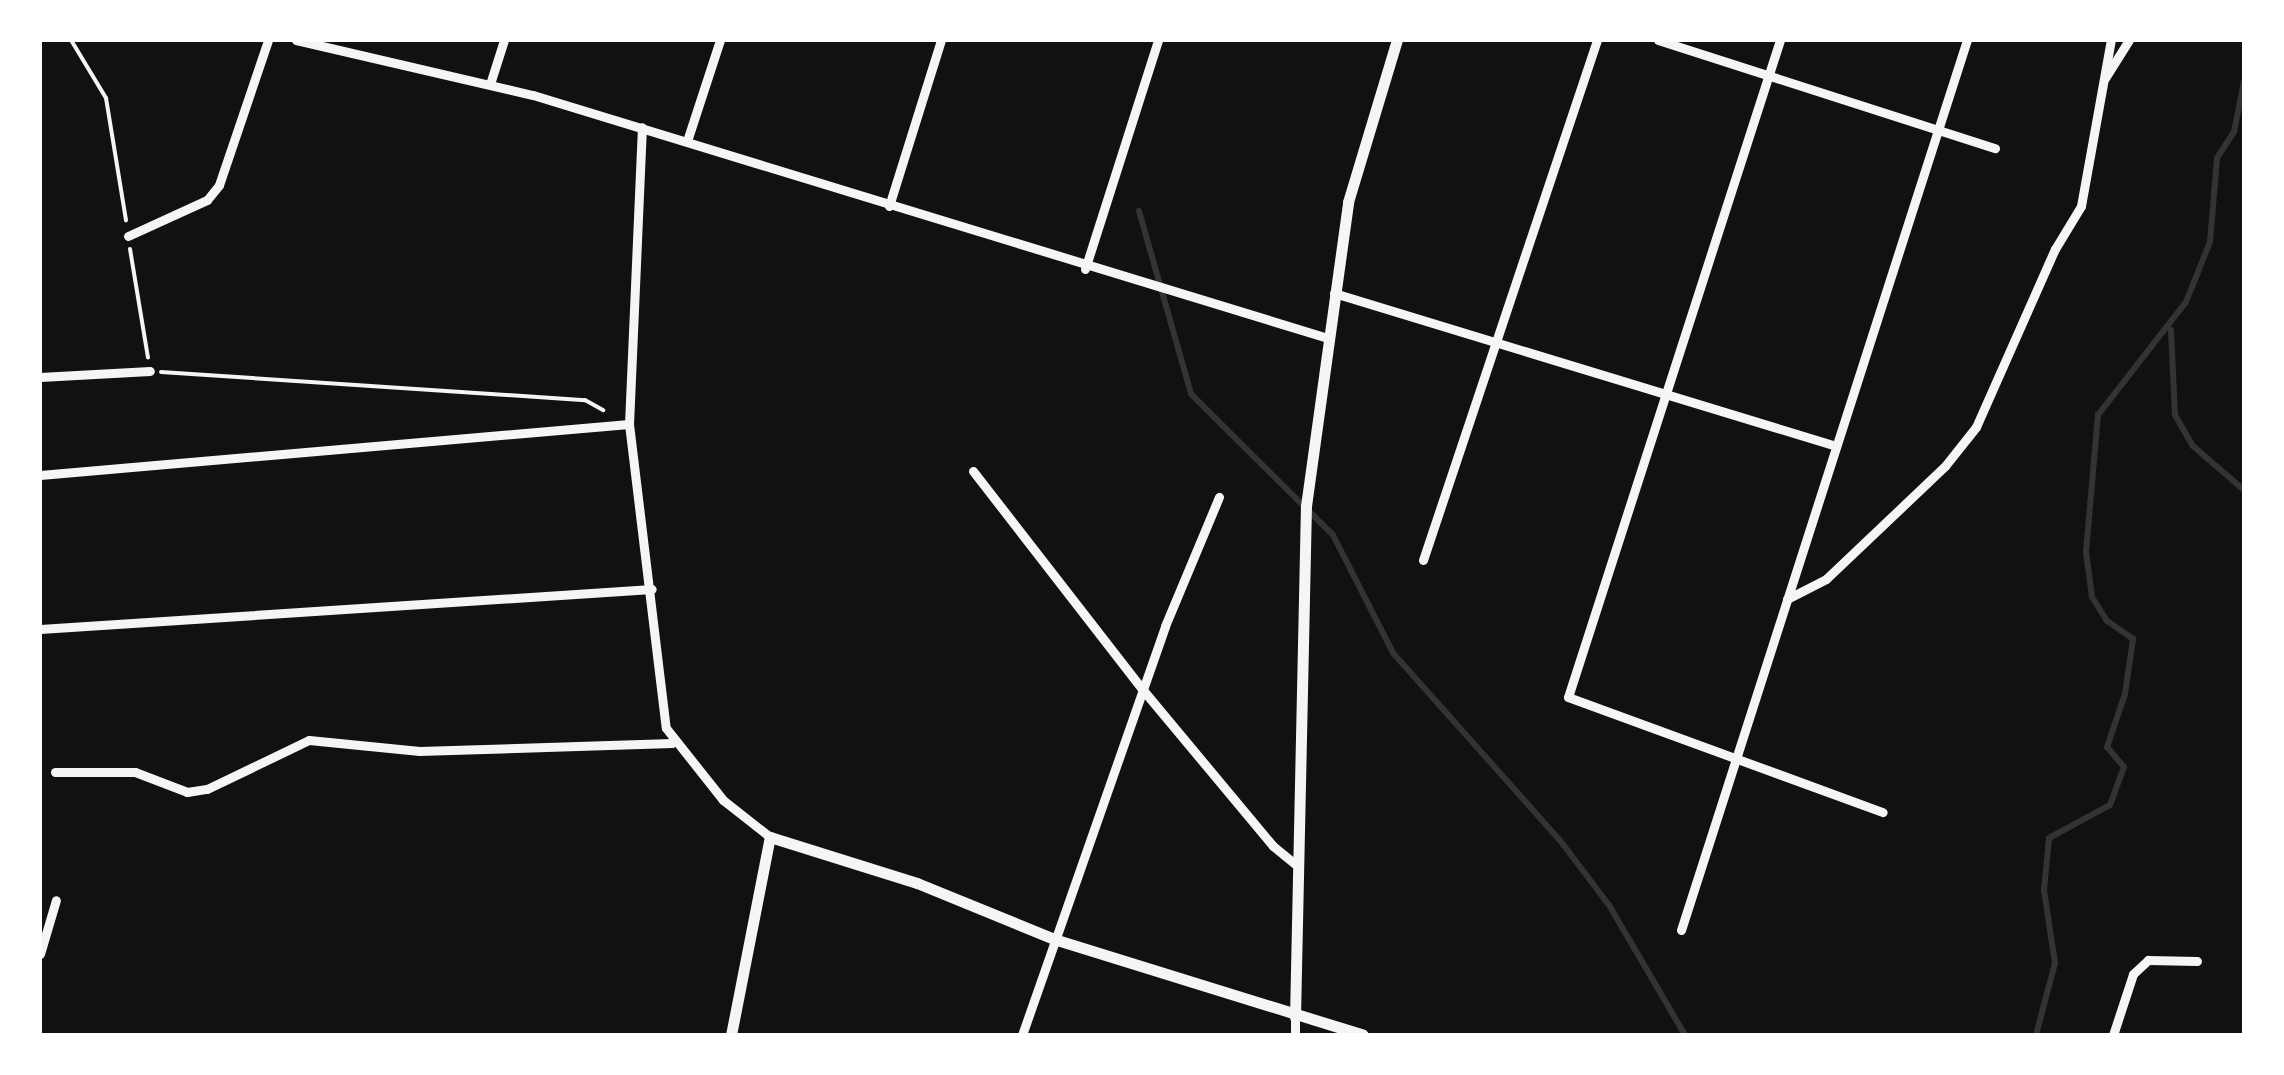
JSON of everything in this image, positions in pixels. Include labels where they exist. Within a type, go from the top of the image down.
[{"type":"street","points":[[128,236],[207,200],[219,185],[268,40]]},
{"type":"street","points":[[296,40],[490,84],[642,127],[1085,269],[1328,338]]},
{"type":"street","points":[[490,84],[504,40]]},
{"type":"street","points":[[687,142],[720,40]]},
{"type":"street","points":[[889,206],[941,40]]},
{"type":"street","points":[[1085,269],[1158,40]]},
{"type":"street","points":[[1295,1035],[1306,506],[1348,202],[1396,40]]},
{"type":"street","points":[[1423,560],[1597,40]]},
{"type":"street","points":[[1658,40],[1995,148]]},
{"type":"street","points":[[1780,40],[1568,697],[1883,812]]},
{"type":"street","points":[[1681,930],[1967,40]]},
{"type":"street","points":[[1786,599],[1826,579],[1945,466],[1976,427],[2055,249],[2081,206],[2111,40]]},
{"type":"street","points":[[2104,80],[2129,40]]},
{"type":"street","points":[[642,127],[630,424],[672,742],[738,815],[770,837],[917,883],[1057,940],[1363,1035]]},
{"type":"street","points":[[1334,293],[1836,446]]},
{"type":"street","points":[[40,377],[150,371]]},
{"type":"street","points":[[40,475],[630,424]]},
{"type":"street","points":[[973,471],[1142,690],[1273,846],[1298,866]]},
{"type":"street","points":[[1022,1035],[1142,690],[1218,496]]},
{"type":"street","points":[[40,629],[652,589]]},
{"type":"street","points":[[55,772],[134,772],[188,792],[207,790],[309,740],[419,750],[672,742]]},
{"type":"street","points":[[731,1035],[770,837]]},
{"type":"street","points":[[40,954],[56,900]]},
{"type":"street","points":[[2113,1035],[2133,974],[2148,960],[2197,961]]},
{"type":"path","points":[[70,40],[106,98],[150,371],[585,400],[630,424]]},
{"type":"waterway","points":[[2036,1035],[2055,963],[2044,890],[2049,838],[2110,805],[2124,767],[2107,747],[2125,694],[2133,639],[2107,621],[2092,597],[2086,552],[2098,415],[2186,302],[2210,242],[2217,158],[2234,132],[2244,81]]},
{"type":"waterway","points":[[1139,211],[1191,394],[1333,535],[1393,653],[1559,839],[1609,905],[1685,1035]]},
{"type":"waterway","points":[[2171,330],[2175,415],[2193,446],[2244,490]]}]
